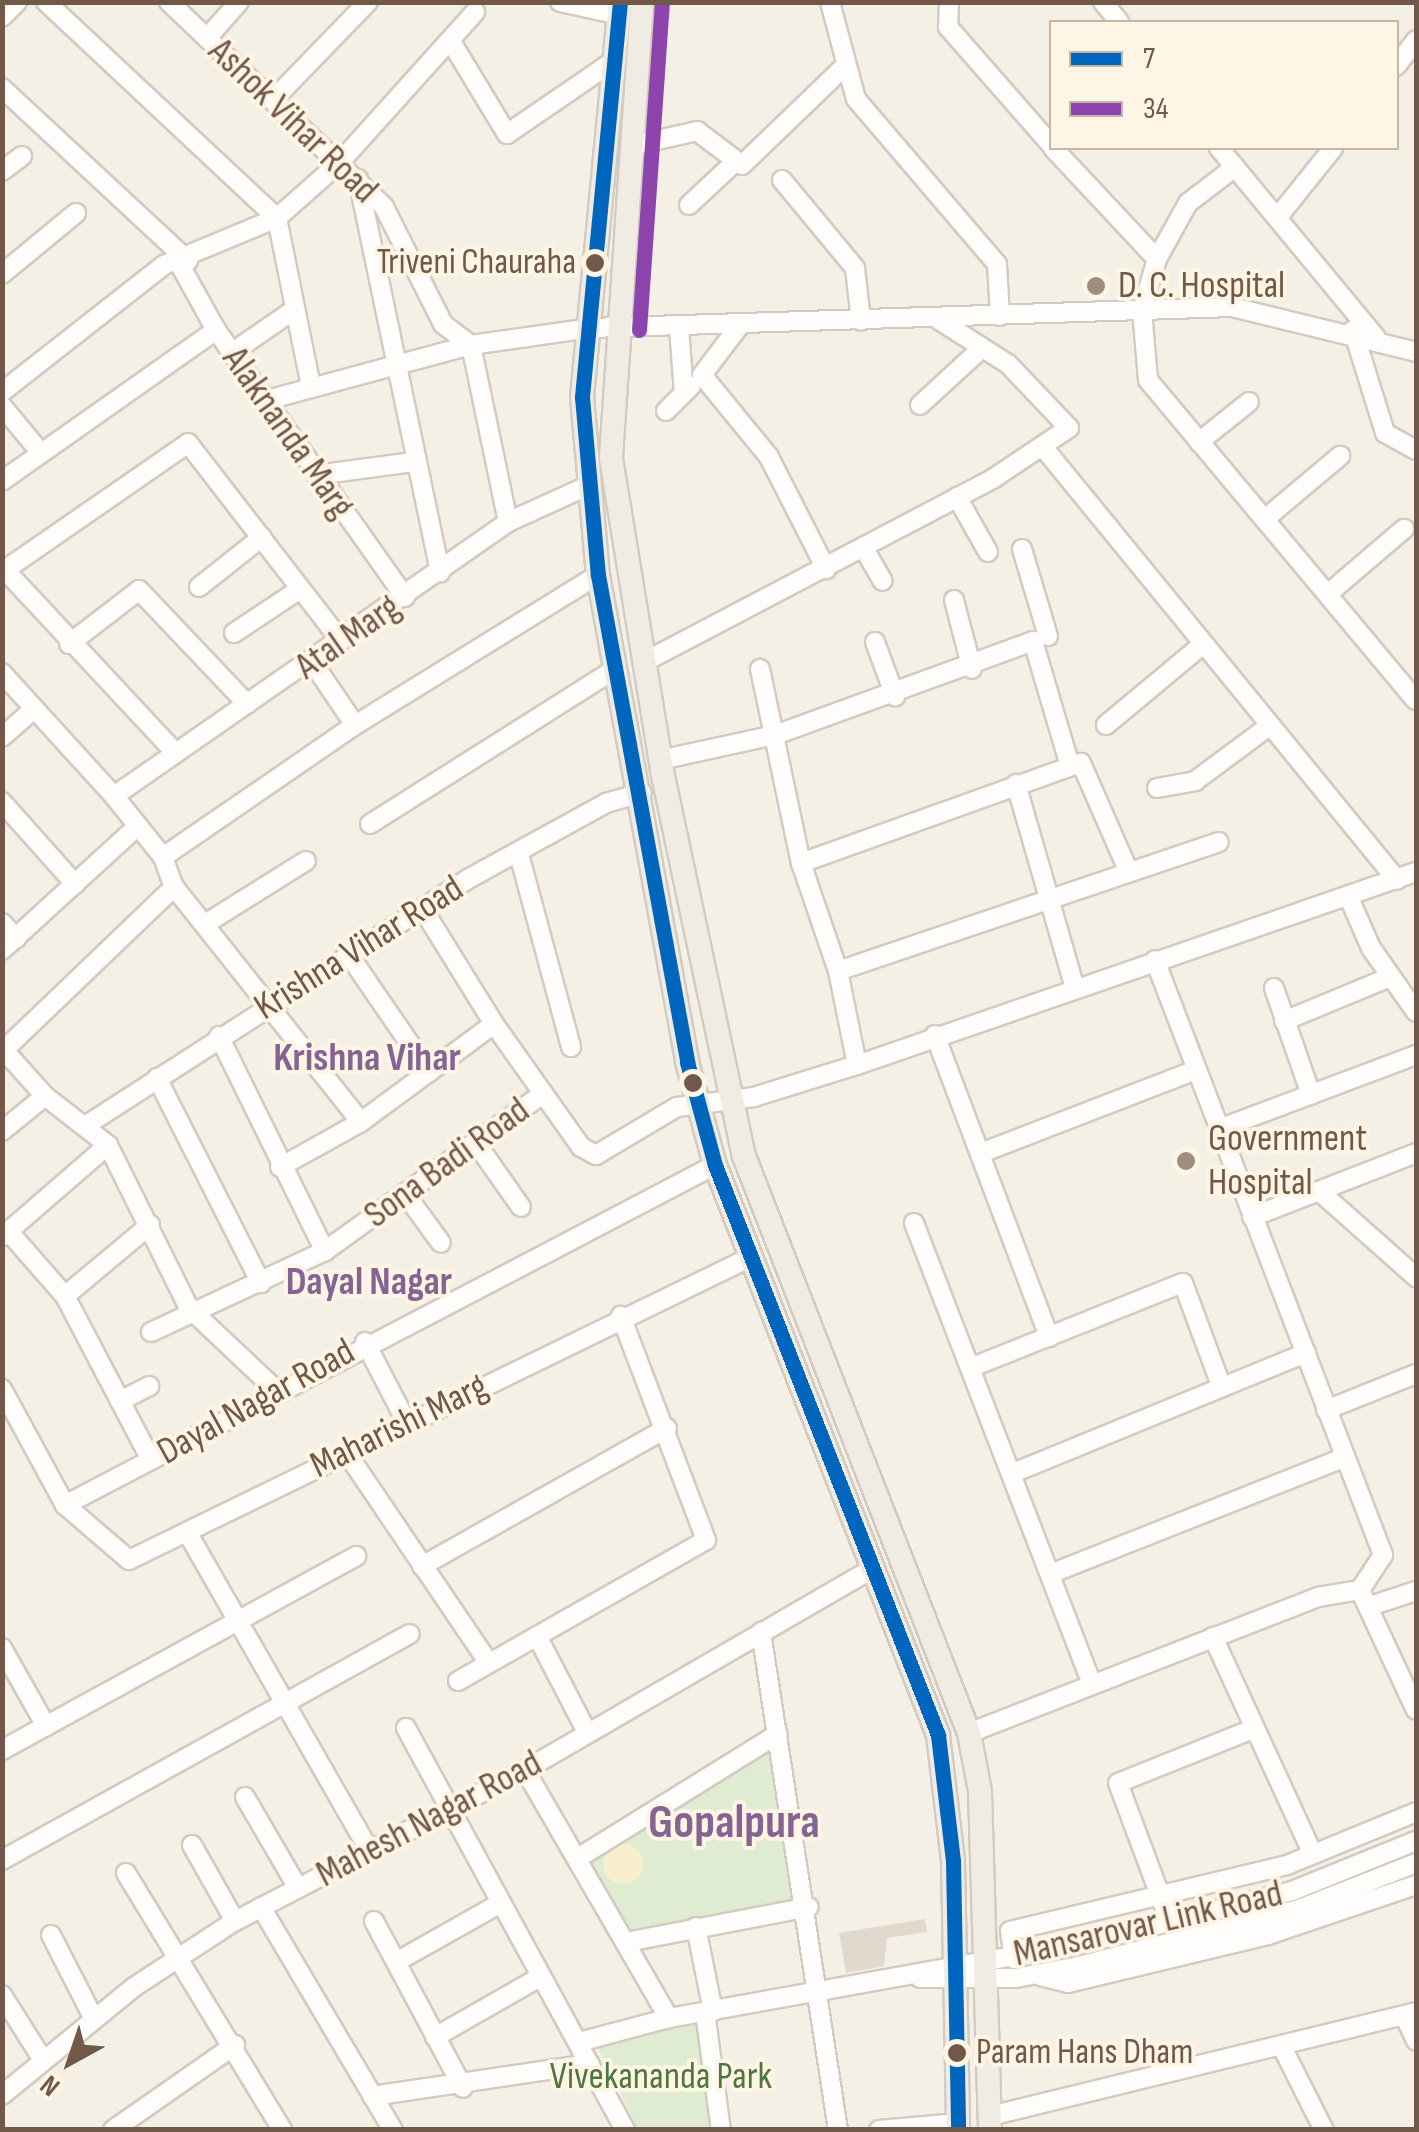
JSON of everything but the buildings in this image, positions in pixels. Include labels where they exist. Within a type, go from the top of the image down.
[{"type":"main road","points":[[642,2],[611,458],[660,760],[730,1101],[829,1386],[969,1733],[980,1791],[990,2123]]},
{"type":"main road","points":[[619,8],[590,328],[585,487],[598,575],[699,1105],[715,1165],[747,1259],[938,1735],[956,1972],[958,2126]]},
{"type":"street","points":[[2,18],[17,2]]},
{"type":"street","points":[[46,2],[277,218],[311,386]]},
{"type":"street","name":"Ashok Vihar Road","points":[[169,2],[384,207],[443,324],[472,344]]},
{"type":"street","points":[[208,38],[240,2]]},
{"type":"street","points":[[273,100],[368,2]]},
{"type":"street","points":[[560,2],[619,8]]},
{"type":"street","points":[[830,2],[844,67],[856,98],[997,264],[1000,316]]},
{"type":"street","points":[[949,2],[948,28],[1049,143]]},
{"type":"street","points":[[2,392],[164,264],[184,263],[277,218],[340,162],[475,12]]},
{"type":"street","points":[[450,40],[507,134],[612,62]]},
{"type":"street","points":[[1399,62],[1416,40]]},
{"type":"street","points":[[689,205],[736,162],[750,160],[844,67]]},
{"type":"street","name":"Alaknanda Marg","points":[[2,88],[184,263],[216,330],[405,597]]},
{"type":"street","points":[[631,146],[697,131],[736,162]]},
{"type":"street","points":[[1056,150],[1157,260]]},
{"type":"street","points":[[1221,150],[1376,338]]},
{"type":"street","points":[[1277,218],[1331,150]]},
{"type":"street","points":[[2,171],[22,156]]},
{"type":"street","points":[[1235,168],[1188,203],[1157,260],[1142,310],[1148,380],[1416,700]]},
{"type":"street","points":[[358,179],[413,462],[440,574]]},
{"type":"street","points":[[782,180],[855,268],[861,321]]},
{"type":"street","points":[[2,274],[76,213]]},
{"type":"street","points":[[267,400],[311,386],[395,370],[472,344],[590,328],[939,320],[1232,307],[1353,330],[1416,352]]},
{"type":"street","points":[[233,352],[296,309]]},
{"type":"street","points":[[646,661],[957,498],[1043,448],[1069,428],[1056,407],[982,348],[939,320]]},
{"type":"street","points":[[666,411],[702,375],[740,325]]},
{"type":"street","points":[[679,327],[684,393]]},
{"type":"street","points":[[2,481],[216,330]]},
{"type":"street","points":[[1353,330],[1385,433],[1416,450]]},
{"type":"street","points":[[472,344],[508,522]]},
{"type":"street","points":[[920,405],[982,348]]},
{"type":"street","points":[[702,375],[769,457],[826,569]]},
{"type":"street","points":[[1199,442],[1249,402]]},
{"type":"street","points":[[2,406],[41,453]]},
{"type":"street","points":[[174,751],[4,571],[188,443],[341,642]]},
{"type":"street","points":[[1043,448],[1397,880]]},
{"type":"street","points":[[1266,518],[1340,456]]},
{"type":"street","points":[[316,475],[413,462]]},
{"type":"street","name":"Atal Marg","points":[[114,796],[174,751],[313,663],[508,522],[585,487]]},
{"type":"street","points":[[957,498],[988,552]]},
{"type":"street","points":[[1330,593],[1404,529]]},
{"type":"street","points":[[199,587],[262,537]]},
{"type":"street","points":[[863,547],[883,580]]},
{"type":"street","points":[[1022,549],[1046,636],[1070,766]]},
{"type":"street","points":[[163,857],[355,725],[598,575]]},
{"type":"street","points":[[234,633],[300,588]]},
{"type":"street","points":[[69,644],[139,590],[247,704]]},
{"type":"street","points":[[954,600],[972,669]]},
{"type":"street","points":[[660,760],[776,734],[896,696],[972,669],[1046,636]]},
{"type":"street","points":[[875,642],[896,696]]},
{"type":"street","points":[[1106,725],[1202,645]]},
{"type":"street","points":[[313,663],[355,725]]},
{"type":"street","points":[[370,824],[617,668]]},
{"type":"street","points":[[760,668],[801,863],[838,971],[857,1064]]},
{"type":"street","points":[[2,673],[114,796],[163,857],[174,887],[272,1001],[361,1122]]},
{"type":"street","points":[[2,737],[34,709]]},
{"type":"street","points":[[1156,788],[1196,781],[1269,726]]},
{"type":"street","points":[[801,863],[1081,763],[1128,870]]},
{"type":"street","points":[[1016,784],[1074,988]]},
{"type":"street","name":"Krishna Vihar Road","points":[[88,1124],[272,1001],[424,910],[606,803],[642,794]]},
{"type":"street","points":[[2,802],[75,884]]},
{"type":"street","points":[[2,923],[9,944],[138,826]]},
{"type":"street","points":[[838,971],[1048,896],[1219,842]]},
{"type":"street","points":[[519,854],[570,1047]]},
{"type":"street","points":[[204,924],[306,861]]},
{"type":"street","points":[[424,910],[494,1024],[581,1147],[596,1155],[678,1107],[730,1101],[857,1064],[1155,960],[1350,900],[1416,872]]},
{"type":"street","points":[[174,887],[3,1049],[45,1096],[88,1124],[108,1146],[189,1308],[278,1392]]},
{"type":"street","points":[[1350,900],[1390,976],[1416,1012]]},
{"type":"street","points":[[349,955],[428,1072]]},
{"type":"street","points":[[1155,960],[1383,1555],[1365,1598],[1416,1710]]},
{"type":"street","points":[[1284,1022],[1390,976]]},
{"type":"street","points":[[1274,988],[1311,1094]]},
{"type":"street","points":[[280,1167],[361,1122],[494,1024]]},
{"type":"street","points":[[935,1034],[1049,1337]]},
{"type":"street","points":[[220,1036],[280,1167],[326,1250]]},
{"type":"street","points":[[1219,1130],[1416,1054]]},
{"type":"street","points":[[981,1153],[1196,1070]]},
{"type":"street","points":[[156,1078],[261,1283]]},
{"type":"street","name":"Sona Badi Road","points":[[151,1332],[189,1308],[261,1283],[326,1250],[544,1094]]},
{"type":"street","points":[[2,1132],[45,1096]]},
{"type":"street","points":[[476,1143],[521,1207]]},
{"type":"street","points":[[108,1146],[6,1234],[66,1296],[150,1460]]},
{"type":"street","points":[[1252,1216],[1416,1153]]},
{"type":"street","name":"Dayal Nagar Road","points":[[65,1506],[365,1342],[715,1165]]},
{"type":"street","points":[[1319,1191],[1416,1277]]},
{"type":"street","points":[[406,1195],[441,1243]]},
{"type":"street","points":[[914,1223],[1092,1684]]},
{"type":"street","points":[[66,1296],[150,1225]]},
{"type":"street","name":"Maharishi Marg","points":[[65,1506],[129,1560],[621,1316],[747,1259]]},
{"type":"street","points":[[970,1368],[1182,1282],[1222,1385]]},
{"type":"street","points":[[458,1681],[706,1540],[667,1428],[621,1316]]},
{"type":"street","points":[[365,1342],[407,1423]]},
{"type":"street","points":[[1013,1473],[1306,1353]]},
{"type":"street","points":[[1326,1410],[1414,1382]]},
{"type":"street","points":[[120,1401],[149,1386]]},
{"type":"street","points":[[2,1390],[10,1419],[65,1506]]},
{"type":"street","points":[[422,1566],[667,1428]]},
{"type":"street","points":[[346,1452],[489,1663]]},
{"type":"street","points":[[1050,1574],[1343,1458]]},
{"type":"street","points":[[187,1532],[234,1624],[370,1852]]},
{"type":"street","points":[[2,1750],[356,1556]]},
{"type":"street","name":"Mahesh Nagar Road","points":[[2,2095],[94,2019],[176,1958],[235,1921],[525,1770],[874,1568]]},
{"type":"street","points":[[969,1733],[1213,1637],[1365,1598],[1416,1591]]},
{"type":"street","points":[[762,1632],[822,1992],[838,2130]]},
{"type":"street","points":[[2,1860],[409,1634]]},
{"type":"street","points":[[537,1636],[588,1734]]},
{"type":"street","points":[[1213,1637],[1313,1854]]},
{"type":"street","points":[[2,1648],[46,1726]]},
{"type":"street","points":[[406,1728],[497,1904],[579,2042],[625,2130]]},
{"type":"street","points":[[1170,1922],[1118,1784],[1253,1729]]},
{"type":"street","points":[[578,1858],[778,1734]]},
{"type":"street","points":[[525,1770],[669,2018]]},
{"type":"street","points":[[246,1797],[298,1888]]},
{"type":"street","points":[[1014,1959],[1010,1931],[1287,1865],[1416,1812]]},
{"type":"street","name":"Mansarovar Link Road","points":[[986,1970],[1014,1959],[1292,1890],[1416,1841]]},
{"type":"street","points":[[192,1845],[235,1921]]},
{"type":"street","name":"Mansarovar Link Road","points":[[579,2042],[669,2018],[914,1978],[986,1970],[1035,1974],[1301,1918],[1416,1863]]},
{"type":"street","points":[[1287,1865],[1301,1918],[1416,1885]]},
{"type":"street","points":[[126,1873],[176,1958],[235,2044],[276,2127]]},
{"type":"street","points":[[396,1962],[497,1904]]},
{"type":"street","points":[[261,1907],[393,2130]]},
{"type":"street","points":[[627,1942],[809,1907]]},
{"type":"street","points":[[374,1922],[463,2088]]},
{"type":"street","points":[[696,1927],[721,2130]]},
{"type":"street","points":[[51,1935],[94,2019]]},
{"type":"street","points":[[436,2037],[540,1977]]},
{"type":"street","points":[[2,1995],[42,2060]]},
{"type":"street","points":[[990,2123],[1411,2014],[1416,2041]]},
{"type":"street","points":[[113,2130],[235,2044]]},
{"type":"street","points":[[1282,2047],[1324,2130]]},
{"type":"street","points":[[372,2096],[463,2088],[590,2064]]},
{"type":"street","points":[[880,2130],[958,2126]]},
{"type":"green space","points":[[771,1745],[802,1903],[631,1935],[585,1857]]},
{"type":"green space","name":"Vivekananda Park","points":[[700,2022],[714,2129],[638,2129],[596,2044]]},
{"type":"sand","points":[[623,1844],[637,1850],[643,1864],[637,1878],[623,1884],[609,1878],[603,1864],[609,1850]]},
{"type":"transit line","name":"7","points":[[620,2],[582,397],[598,575],[687,1062],[715,1165],[938,1735],[953,1861],[958,2130]]},
{"type":"transit line","name":"34","points":[[639,330],[662,3]]},
{"type":"place","name":"Triveni Chauraha","points":[[595,263]]},
{"type":"place","name":"D. C. Hospital","points":[[1096,286]]},
{"type":"place","name":"Government Hospital","points":[[1186,1161]]},
{"type":"place","name":"Param Hans Dham","points":[[957,2053]]},
{"type":"district","name":"Krishna Vihar","points":[[367,1058]]},
{"type":"district","name":"Dayal Nagar","points":[[369,1282]]},
{"type":"district","name":"Gopalpura","points":[[734,1823]]}]
